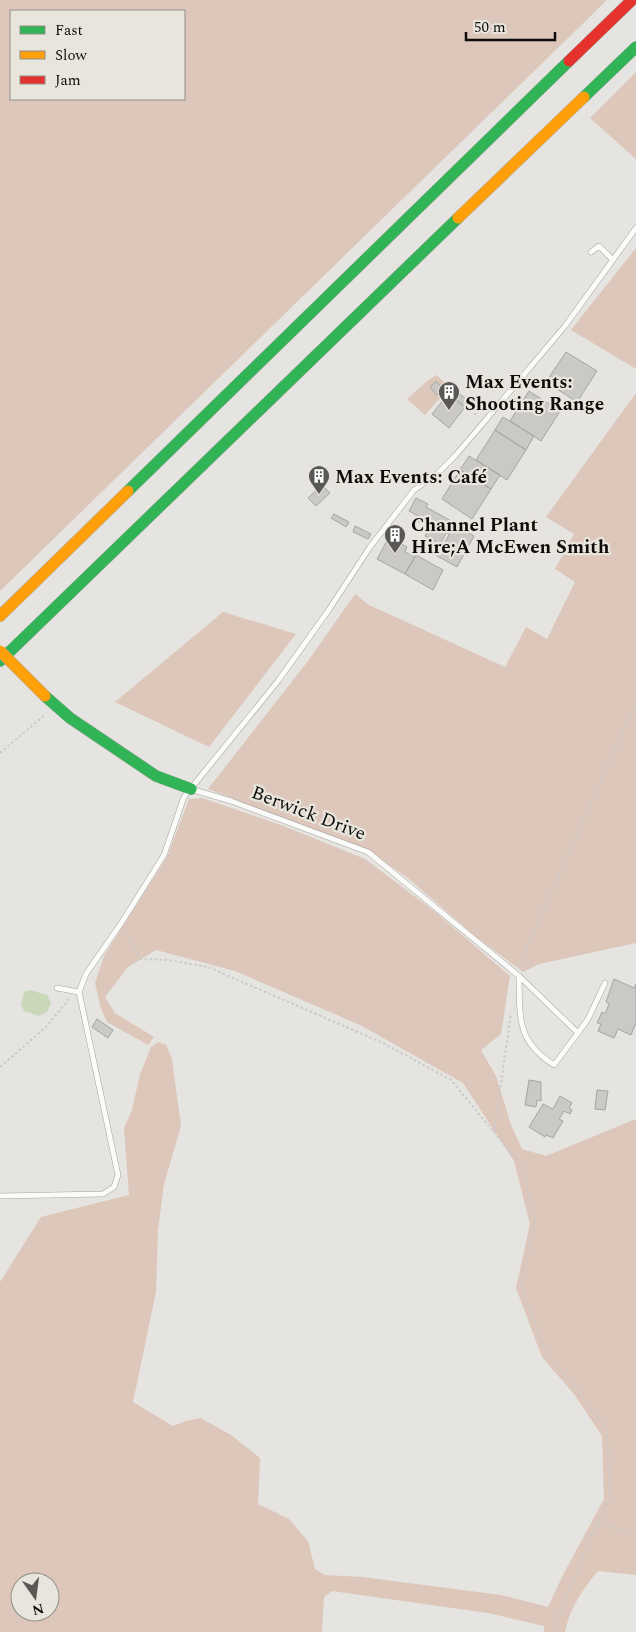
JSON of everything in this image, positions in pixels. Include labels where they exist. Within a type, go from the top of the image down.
[{"type":"main road","points":[[0,616],[632,0]]},
{"type":"main road","points":[[0,661],[636,47]]},
{"type":"main road","name":"Berwick Drive","points":[[0,651],[55,706],[70,718],[156,776],[191,789]]},
{"type":"lane","points":[[0,1196],[103,1194],[114,1187],[118,1175],[79,992],[83,980],[164,855],[184,797],[278,681],[328,611],[370,547],[414,490],[437,474],[456,456],[565,326],[636,228]]},
{"type":"lane","points":[[591,252],[599,246],[612,260]]},
{"type":"lane","name":"Berwick Drive","points":[[191,789],[231,801],[368,852],[518,975],[578,1033]]},
{"type":"lane","points":[[518,975],[522,1028],[530,1047],[554,1066],[588,1019],[605,984]]},
{"type":"lane","points":[[57,988],[79,992]]},
{"type":"path","points":[[467,406],[484,422]]},
{"type":"path","points":[[518,975],[636,701]]},
{"type":"path","points":[[0,753],[55,706]]},
{"type":"path","points":[[117,929],[128,936],[141,959],[167,960],[208,967],[385,1044],[450,1080],[522,1166],[535,1221],[521,1285],[544,1350],[607,1430],[610,1498],[597,1522],[552,1632]]},
{"type":"path","points":[[0,1068],[54,1018],[68,1000],[72,991]]},
{"type":"path","points":[[494,1133],[511,1012]]},
{"type":"path","points":[[597,1522],[636,1536]]},
{"type":"shaded area","points":[[0,0],[607,0],[0,591]]},
{"type":"shaded area","points":[[636,72],[636,159],[590,118]]},
{"type":"shaded area","points":[[636,248],[636,369],[571,330]]},
{"type":"shaded area","points":[[436,375],[450,387],[425,415],[407,399]]},
{"type":"shaded area","points":[[636,393],[636,943],[539,964],[523,972],[475,936],[409,879],[371,852],[208,789],[308,661],[355,594],[369,605],[505,667],[526,627],[547,639],[575,582],[555,569],[574,534],[546,517]]},
{"type":"shaded area","points":[[223,612],[296,634],[209,747],[115,702]]},
{"type":"shaded area","points":[[202,798],[281,825],[365,859],[434,911],[510,976],[501,1034],[481,1050],[496,1076],[511,1125],[522,1149],[546,1156],[636,1119],[636,1575],[598,1571],[577,1600],[565,1632],[544,1632],[544,1626],[488,1613],[332,1591],[324,1597],[322,1632],[0,1632],[0,1282],[41,1217],[129,1195],[124,1128],[132,1110],[140,1074],[151,1047],[158,1042],[166,1045],[172,1059],[181,1126],[164,1184],[158,1230],[156,1292],[133,1402],[173,1426],[201,1418],[231,1435],[260,1458],[258,1504],[289,1519],[308,1541],[315,1569],[325,1575],[362,1577],[501,1595],[548,1607],[604,1499],[602,1436],[574,1394],[542,1357],[516,1288],[530,1224],[514,1161],[463,1083],[360,1025],[235,971],[156,950],[128,967],[105,997],[115,1013],[154,1037],[148,1045],[107,1022],[101,1009],[95,983],[104,956],[167,857],[189,799]]},
{"type":"shaded area","points":[[30,990],[47,995],[51,1003],[47,1012],[39,1016],[24,1011],[21,1005],[24,992]]},
{"type":"building","points":[[566,352],[597,371],[577,402],[546,382]]},
{"type":"building","points":[[436,381],[443,389],[437,395],[430,387]]},
{"type":"building","points":[[452,388],[470,402],[465,407],[448,394]]},
{"type":"building","points":[[529,391],[560,411],[541,441],[510,421]]},
{"type":"building","name":"Max Events: Shooting Range","points":[[448,394],[465,407],[449,428],[432,414]]},
{"type":"building","points":[[503,417],[534,436],[526,450],[495,430]]},
{"type":"building","points":[[495,430],[526,450],[507,480],[476,460]]},
{"type":"building","points":[[469,456],[500,475],[491,489],[460,470]]},
{"type":"building","points":[[460,470],[491,489],[472,519],[442,499]]},
{"type":"building","name":"Max Events: Café","points":[[322,485],[330,493],[316,506],[308,498]]},
{"type":"building","points":[[416,498],[428,504],[426,507],[453,522],[440,544],[425,536],[432,523],[426,520],[423,524],[416,520],[418,516],[409,511]]},
{"type":"building","points":[[334,514],[349,522],[346,527],[331,518]]},
{"type":"building","points":[[452,524],[474,536],[457,567],[437,556],[449,535],[447,533]]},
{"type":"building","points":[[355,526],[371,534],[368,539],[353,532]]},
{"type":"building","name":"Channel Plant Hire;A McEwen Smith","points":[[389,537],[407,547],[405,552],[415,557],[405,574],[377,559]]},
{"type":"building","points":[[416,555],[443,570],[433,590],[405,574]]},
{"type":"building","points":[[614,979],[634,988],[636,984],[636,1023],[631,1035],[618,1029],[614,1038],[598,1031],[601,1024],[597,1023],[602,1012],[605,1014],[609,1004],[606,1002]]},
{"type":"building","points":[[97,1019],[113,1030],[108,1038],[92,1027]]},
{"type":"building","points":[[529,1080],[541,1082],[541,1101],[537,1100],[536,1107],[525,1105]]},
{"type":"building","points":[[597,1090],[608,1091],[605,1110],[595,1109]]},
{"type":"building","points":[[560,1096],[572,1103],[569,1108],[572,1110],[570,1114],[564,1111],[559,1119],[563,1121],[553,1138],[546,1135],[545,1137],[529,1127],[543,1104],[553,1109]]},
{"type":"traffic: fast","points":[[584,97],[636,47]]},
{"type":"traffic: fast","points":[[128,491],[569,61]]},
{"type":"traffic: fast","points":[[0,661],[458,218]]},
{"type":"traffic: fast","points":[[45,696],[70,718],[156,776],[191,789]]},
{"type":"traffic: slow","points":[[458,218],[584,97]]},
{"type":"traffic: slow","points":[[0,616],[128,491]]},
{"type":"traffic: slow","points":[[0,651],[45,696]]},
{"type":"traffic: jam","points":[[569,61],[632,0]]},
{"type":"place","name":"Max Events: Shooting Range","points":[[449,411]]},
{"type":"place","name":"Max Events: Café","points":[[319,495]]},
{"type":"place","name":"Channel Plant Hire;A McEwen Smith","points":[[395,554]]}]
